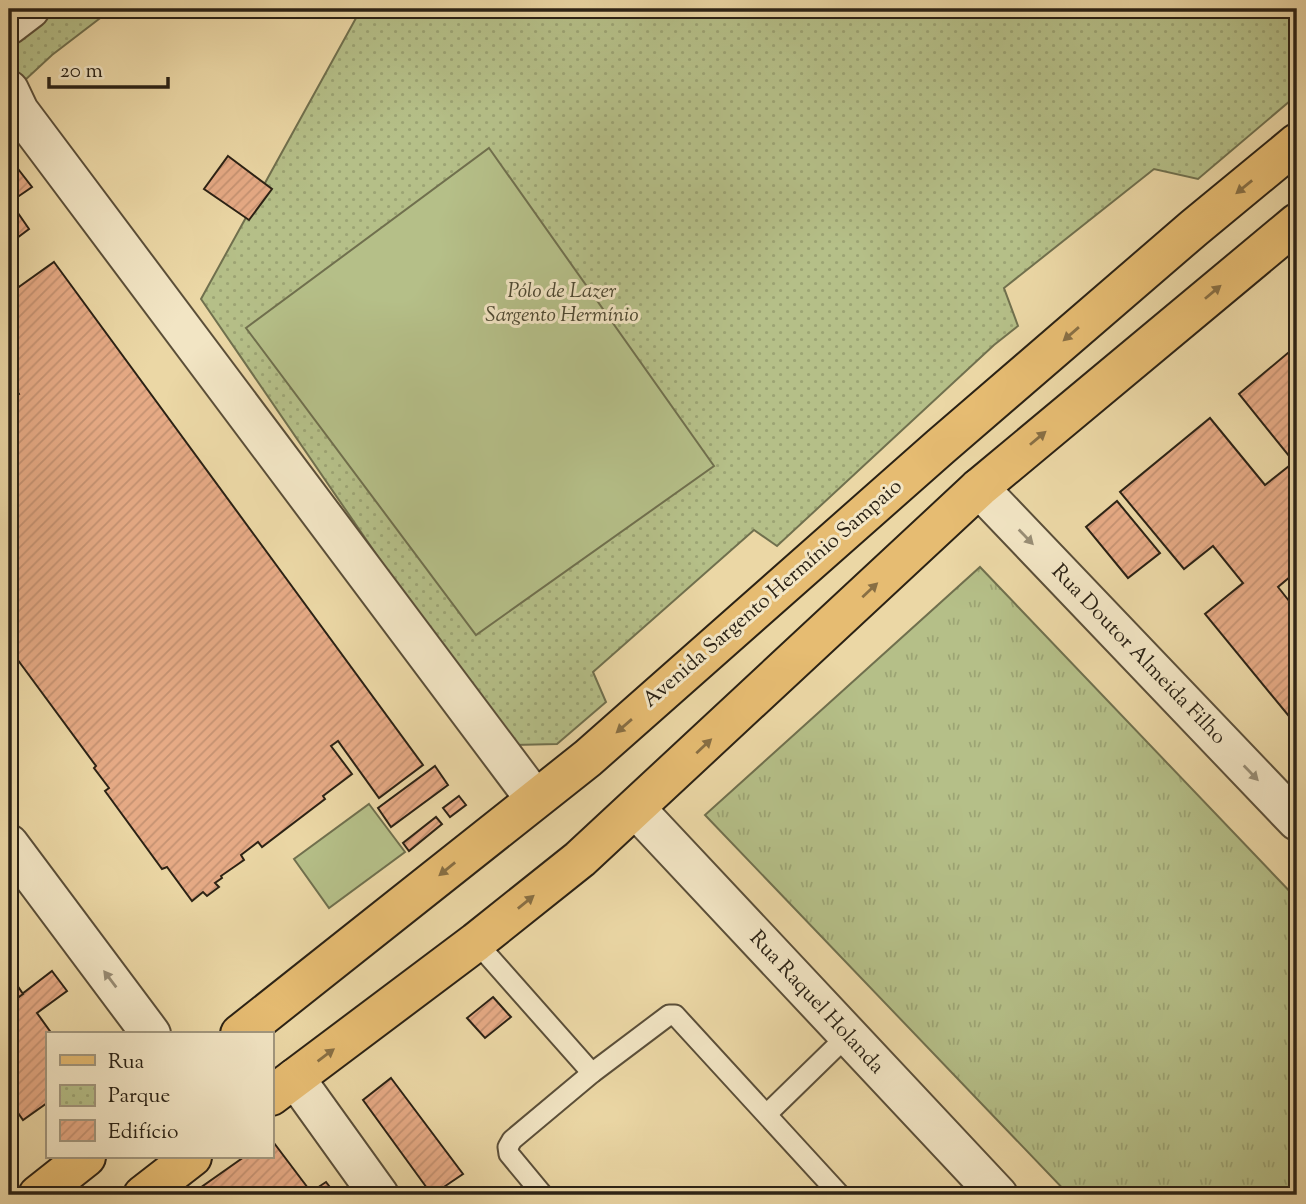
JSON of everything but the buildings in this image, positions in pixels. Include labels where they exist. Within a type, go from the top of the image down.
[{"type":"main road","name":"Avenida Sargento Hermínio Sampaio","points":[[243,1032],[598,748],[919,465],[1297,143]]},
{"type":"main road","points":[[283,1087],[476,942],[580,859],[979,488],[1297,223]]},
{"type":"main road","points":[[38,1195],[85,1158]]},
{"type":"main road","points":[[143,1195],[191,1158]]},
{"type":"street","points":[[9,25],[30,9]]},
{"type":"street","points":[[9,90],[19,111],[535,799]]},
{"type":"street","name":"Rua Doutor Almeida Filho","points":[[979,488],[1297,821]]},
{"type":"street","name":"Rua Raquel Holanda","points":[[636,809],[998,1195]]},
{"type":"street","points":[[9,844],[150,1032]]},
{"type":"street","points":[[283,1087],[379,1195]]},
{"type":"lane","points":[[476,942],[592,1073]]},
{"type":"lane","points":[[543,1195],[509,1154],[508,1147],[512,1140],[663,1017],[675,1015],[841,1195]]},
{"type":"lane","points":[[767,1114],[847,1036]]},
{"type":"green space","points":[[9,9],[112,9],[52,55],[9,95]]},
{"type":"green space","name":"Pólo de Lazer Sargento Hermínio","points":[[361,9],[1297,9],[1297,95],[1198,179],[1154,169],[1004,288],[1018,326],[994,345],[777,546],[754,530],[593,672],[606,702],[557,744],[514,745],[503,739],[201,299]]},
{"type":"green space","points":[[489,148],[714,466],[476,635],[246,328]]},
{"type":"green space","points":[[980,567],[1297,899],[1297,1195],[1069,1195],[705,815]]},
{"type":"green space","points":[[369,804],[405,852],[329,908],[294,859]]}]
